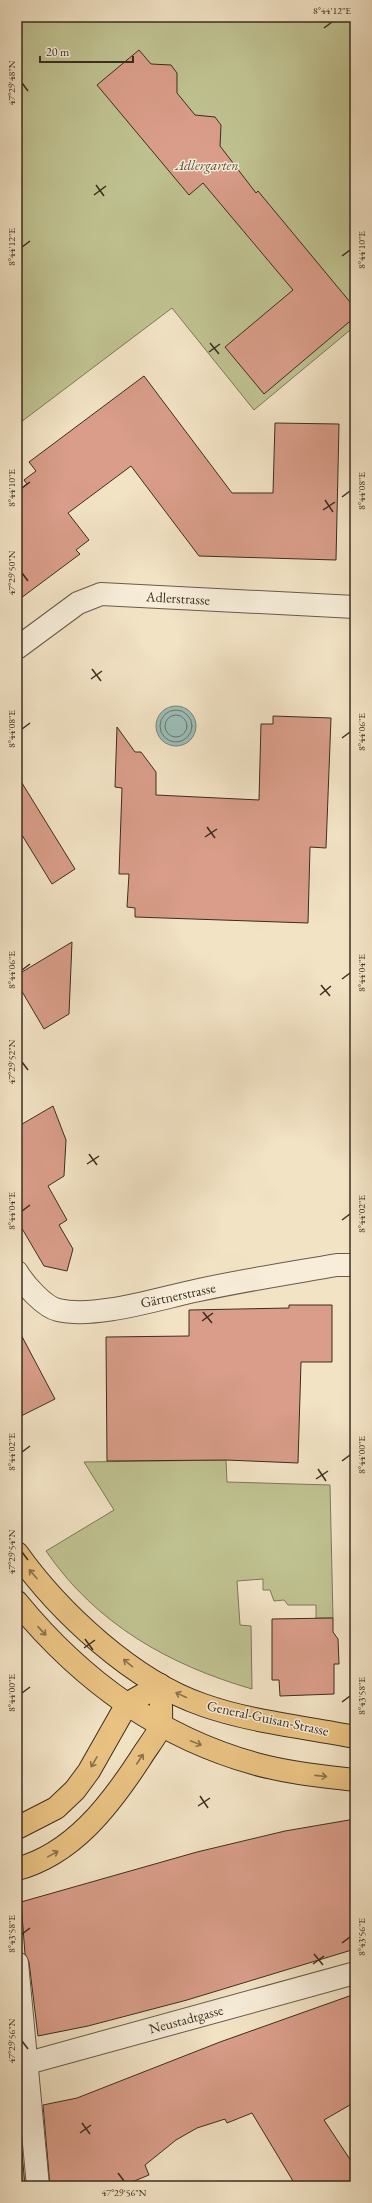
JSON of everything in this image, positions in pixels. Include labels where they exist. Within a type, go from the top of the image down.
[{"type":"main road","name":"General-Guisan-Strasse","points":[[17,1553],[29,1570],[64,1610],[135,1669],[160,1685],[203,1705],[256,1719],[355,1737]]},
{"type":"main road","points":[[17,1602],[75,1664],[160,1727],[218,1752],[257,1764],[302,1774],[355,1780]]},
{"type":"main road","points":[[17,1828],[56,1808],[75,1790],[89,1771],[127,1704],[160,1685],[160,1727],[121,1787],[80,1834],[53,1854],[29,1866],[17,1869]]},
{"type":"street","name":"Adlerstrasse","points":[[17,648],[78,602],[101,594],[355,607]]},
{"type":"street","name":"Gärtnerstrasse","points":[[17,1272],[38,1297],[57,1310],[76,1312],[107,1310],[200,1289],[337,1265],[355,1264]]},
{"type":"street","points":[[17,1963],[22,2064],[38,2186]]},
{"type":"street","name":"Neustadtgasse","points":[[22,2064],[355,1974]]},
{"type":"green space","name":"Adlergarten","points":[[17,17],[355,17],[355,326],[254,410],[172,308],[17,425]]},
{"type":"green space","points":[[226,1460],[227,1482],[330,1485],[333,1618],[316,1618],[316,1605],[288,1605],[284,1600],[274,1601],[270,1590],[263,1590],[263,1579],[237,1581],[240,1625],[251,1626],[252,1689],[192,1668],[137,1638],[111,1620],[88,1600],[66,1577],[46,1551],[114,1510],[84,1462]]},
{"type":"water","points":[[176,706],[184,708],[190,712],[194,718],[196,726],[194,734],[190,740],[184,744],[176,746],[168,744],[162,740],[158,734],[156,726],[158,718],[162,712],[168,708]]},
{"type":"building","points":[[139,50],[151,64],[171,65],[177,73],[177,93],[195,115],[215,117],[221,125],[220,146],[256,193],[258,191],[355,308],[355,317],[264,394],[225,347],[293,290],[203,183],[189,195],[97,85]]},
{"type":"building","points":[[144,376],[232,493],[273,493],[275,423],[339,424],[336,560],[199,556],[131,466],[68,513],[89,540],[76,550],[80,554],[17,601],[17,491],[27,484],[24,480],[36,471],[29,462]]},
{"type":"building","points":[[273,716],[331,718],[326,848],[310,847],[308,923],[135,917],[135,908],[127,907],[129,874],[119,874],[122,788],[115,787],[117,727],[135,752],[141,752],[156,772],[156,795],[259,800],[261,724],[273,724]]},
{"type":"building","points":[[17,775],[75,869],[52,884],[17,827]]},
{"type":"building","points":[[72,942],[69,1014],[44,1029],[17,983],[17,975]]},
{"type":"building","points":[[53,1106],[66,1140],[64,1176],[48,1186],[67,1220],[59,1225],[73,1249],[67,1271],[44,1266],[17,1220],[17,1127]]},
{"type":"building","points":[[289,1305],[332,1305],[332,1362],[301,1362],[298,1463],[226,1460],[107,1461],[106,1337],[189,1336],[189,1310],[289,1308]]},
{"type":"building","points":[[17,1327],[55,1399],[17,1418]]},
{"type":"building","points":[[333,1618],[333,1632],[338,1639],[339,1664],[334,1664],[334,1694],[280,1696],[279,1680],[272,1680],[272,1619]]},
{"type":"building","points":[[355,1819],[355,1949],[187,2000],[88,2026],[38,2036],[29,1962],[25,1954],[21,1902],[197,1852],[285,1831]]},
{"type":"building","points":[[355,1994],[355,2102],[324,2120],[355,2167],[355,2186],[296,2186],[252,2113],[227,2123],[225,2119],[197,2128],[176,2140],[145,2165],[149,2175],[122,2186],[50,2186],[43,2105],[77,2098],[220,2042]]},
{"type":"building","points":[[18,2108],[25,2186],[17,2186]]}]
